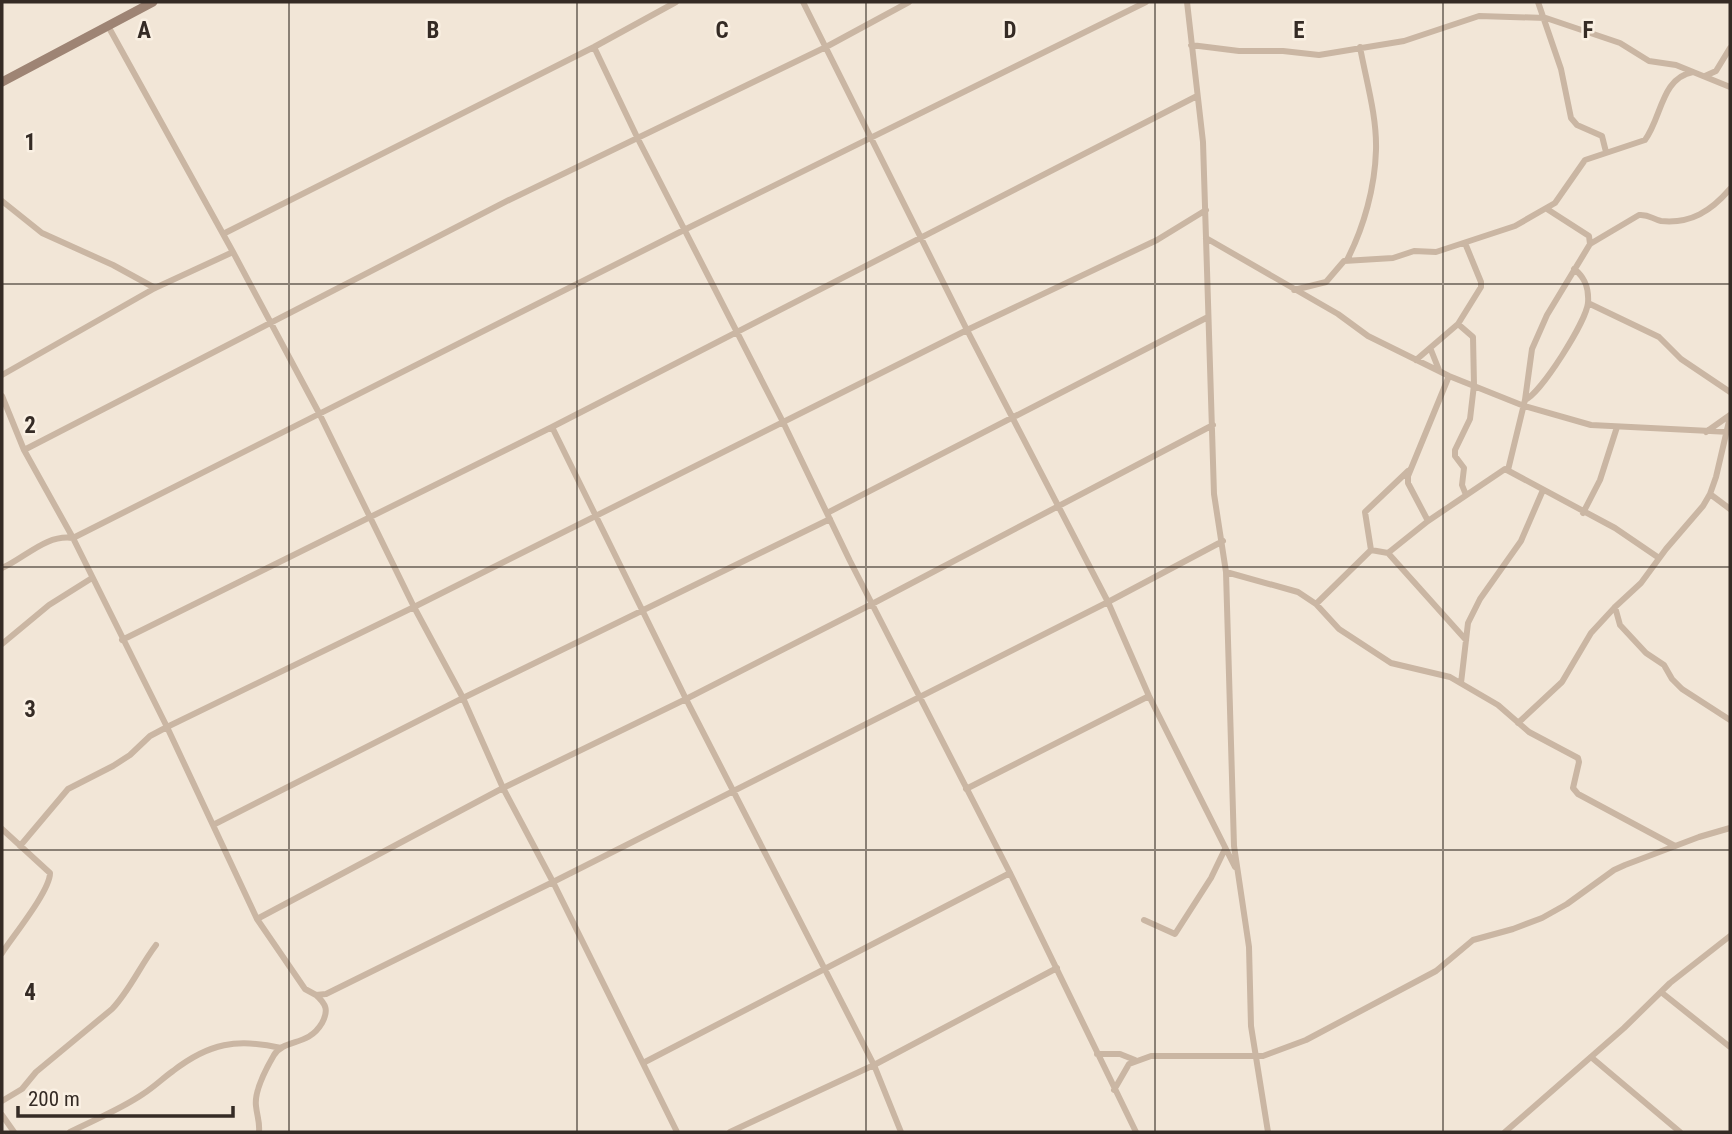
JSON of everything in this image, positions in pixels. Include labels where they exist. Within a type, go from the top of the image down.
[{"type":"main road","points":[[2,82],[153,2]]},
{"type":"street","points":[[223,234],[594,47],[677,2]]},
{"type":"street","points":[[803,2],[967,330],[1108,602],[1149,696],[1236,870]]},
{"type":"street","points":[[24,450],[509,200],[826,47],[909,2]]},
{"type":"street","points":[[2,568],[51,539],[73,538],[686,229],[1146,2]]},
{"type":"street","points":[[1187,2],[1203,142],[1214,494],[1226,572],[1234,846],[1249,947],[1251,1021],[1268,1132]]},
{"type":"street","points":[[1538,2],[1546,18],[1561,69],[1571,118],[1577,125],[1602,136],[1606,152]]},
{"type":"street","points":[[1191,45],[1239,51],[1283,51],[1319,55],[1404,41],[1479,16],[1546,18],[1620,43],[1649,61],[1669,63],[1730,88]]},
{"type":"street","points":[[108,26],[319,413],[414,607],[463,698],[503,788],[553,882],[677,1132]]},
{"type":"street","points":[[594,47],[872,604],[1010,873],[1136,1132]]},
{"type":"street","points":[[1347,260],[1370,198],[1376,150],[1360,47]]},
{"type":"street","points":[[1704,76],[1716,71],[1730,48]]},
{"type":"street","points":[[1716,71],[1721,83]]},
{"type":"street","points":[[1294,290],[1326,282],[1341,262],[1347,260],[1393,258],[1414,251],[1436,252],[1515,226],[1547,209],[1555,203],[1584,160],[1645,139],[1670,86],[1682,75],[1693,72]]},
{"type":"street","points":[[122,640],[552,427],[1197,96]]},
{"type":"street","points":[[1508,470],[1535,341],[1590,244],[1639,215],[1646,214],[1659,220],[1695,219],[1719,202],[1730,189]]},
{"type":"street","points":[[2,201],[42,233],[155,288]]},
{"type":"street","points":[[1547,209],[1589,236],[1590,244]]},
{"type":"street","points":[[20,846],[68,789],[121,760],[150,736],[967,330],[1157,240],[1206,210]]},
{"type":"street","points":[[1206,238],[1338,314],[1368,336],[1449,376],[1591,425],[1705,433],[1728,432]]},
{"type":"street","points":[[1416,360],[1431,350],[1458,324],[1471,307],[1481,285],[1465,243]]},
{"type":"street","points":[[2,375],[155,288],[233,251]]},
{"type":"street","points":[[1524,403],[1541,386],[1583,318],[1588,303],[1586,281],[1574,269]]},
{"type":"street","points":[[1588,303],[1659,337],[1681,359],[1730,392]]},
{"type":"street","points":[[213,825],[463,698],[644,611],[1208,317]]},
{"type":"street","points":[[1458,324],[1473,337],[1474,385],[1470,419],[1455,450],[1455,456],[1464,468],[1462,485],[1466,495]]},
{"type":"street","points":[[1431,350],[1439,371]]},
{"type":"street","points":[[1428,521],[1408,483],[1409,470],[1449,376]]},
{"type":"street","points":[[3,402],[24,450],[73,538],[167,727],[257,919],[306,989],[325,1003],[327,1009],[318,1029],[311,1037],[281,1048],[275,1054],[256,1098],[259,1132]]},
{"type":"street","points":[[1705,433],[1730,416]]},
{"type":"street","points":[[1518,723],[1562,682],[1584,643],[1615,607],[1641,583],[1696,515],[1710,494],[1730,416]]},
{"type":"street","points":[[257,919],[503,788],[872,604],[1213,425]]},
{"type":"street","points":[[552,427],[686,699],[874,1065],[901,1132]]},
{"type":"street","points":[[1583,513],[1600,480],[1617,427]]},
{"type":"street","points":[[1371,550],[1365,512],[1409,470]]},
{"type":"street","points":[[1388,553],[1428,521],[1502,470],[1508,470],[1615,528],[1659,558]]},
{"type":"street","points":[[1461,683],[1466,629],[1473,612],[1521,541],[1543,490]]},
{"type":"street","points":[[1710,494],[1730,509]]},
{"type":"street","points":[[316,995],[326,994],[553,882],[1108,602],[1223,541]]},
{"type":"street","points":[[1371,550],[1388,553],[1466,640]]},
{"type":"street","points":[[1316,604],[1371,550]]},
{"type":"street","points":[[1226,572],[1296,591],[1316,604],[1339,629],[1391,663],[1440,673],[1498,705],[1542,740],[1578,758],[1573,788],[1578,794],[1675,846]]},
{"type":"street","points":[[2,644],[50,605],[92,578]]},
{"type":"street","points":[[1615,607],[1620,625],[1646,653],[1664,665],[1682,690],[1730,720]]},
{"type":"street","points":[[966,789],[1149,696]]},
{"type":"street","points":[[1114,1090],[1126,1068],[1136,1060],[1159,1055],[1267,1056],[1306,1040],[1436,971],[1473,940],[1542,918],[1567,904],[1614,870],[1730,828]]},
{"type":"street","points":[[2,829],[46,867],[50,879],[2,953]]},
{"type":"street","points":[[2,844],[9,836]]},
{"type":"street","points":[[1144,920],[1175,934],[1211,878],[1225,849]]},
{"type":"street","points":[[643,1063],[1010,873]]},
{"type":"street","points":[[1505,1132],[1591,1058],[1661,992],[1730,936]]},
{"type":"street","points":[[2,1101],[22,1089],[36,1072],[112,1009],[156,945]]},
{"type":"street","points":[[730,1132],[874,1065],[1057,968]]},
{"type":"street","points":[[1661,992],[1730,1047]]},
{"type":"street","points":[[70,1132],[142,1096],[174,1070],[208,1050],[232,1043],[248,1042],[281,1048]]},
{"type":"street","points":[[1097,1054],[1120,1054],[1136,1060]]},
{"type":"street","points":[[1591,1058],[1680,1132]]},
{"type":"street","points":[[2,1115],[14,1132]]},
{"type":"street","points":[[1512,1126],[1520,1132]]}]
